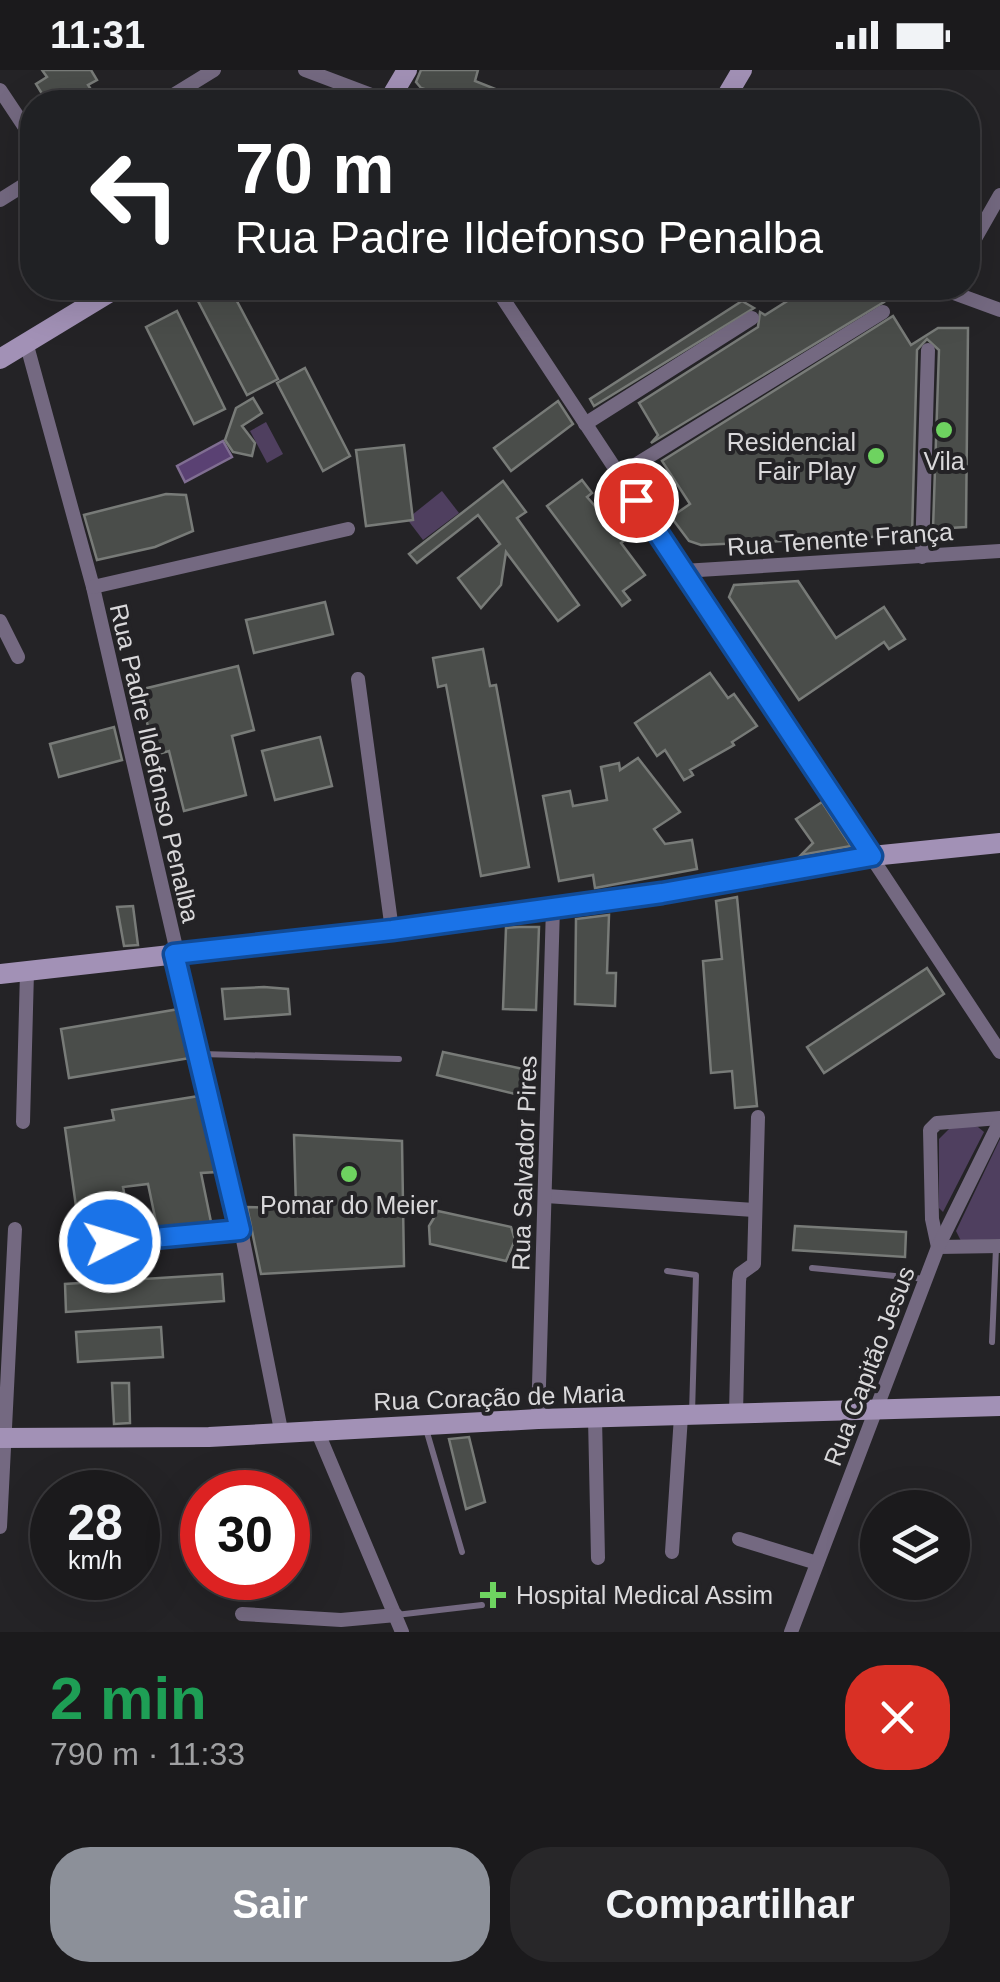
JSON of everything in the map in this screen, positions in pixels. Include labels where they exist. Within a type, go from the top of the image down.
[{"type":"street","points":[[182,90],[214,70]]},
{"type":"street","points":[[305,70],[358,90]]},
{"type":"street","points":[[0,90],[20,120]]},
{"type":"street","points":[[980,231],[1000,196]]},
{"type":"street","points":[[0,360],[96,300]]},
{"type":"street","points":[[504,300],[1000,1052]]},
{"type":"street","points":[[975,300],[1000,310]]},
{"type":"street","points":[[619,475],[884,312]]},
{"type":"street","points":[[586,424],[752,318]]},
{"type":"street","name":"Rua Padre Ildefonso Penalba","points":[[26,342],[92,587],[240,1230],[282,1430]]},
{"type":"street","points":[[922,557],[928,350]]},
{"type":"street","points":[[92,587],[348,529]]},
{"type":"street","name":"Rua Tenente França","points":[[684,571],[1000,551]]},
{"type":"street","points":[[0,621],[18,657]]},
{"type":"street","points":[[358,678],[392,930]]},
{"type":"street","points":[[0,974],[392,930],[715,885],[872,856],[1000,843]]},
{"type":"street","name":"Rua Salvador Pires","points":[[538,1420],[553,907]]},
{"type":"street","points":[[23,1122],[27,972]]},
{"type":"street","points":[[736,1414],[739,1281],[740,1274],[754,1264],[758,1118]]},
{"type":"street","points":[[998,1246],[938,1248],[932,1220],[930,1130],[948,1121],[1000,1119]]},
{"type":"street","name":"Rua Capitão Jesus","points":[[790,1632],[938,1248],[1000,1119]]},
{"type":"street","points":[[546,1196],[754,1210]]},
{"type":"street","points":[[0,1527],[15,1230]]},
{"type":"street","points":[[75,1246],[240,1230]]},
{"type":"street","name":"Rua Coração de Maria","points":[[3,1437],[209,1437],[316,1428],[1000,1406]]},
{"type":"street","points":[[672,1552],[687,1416]]},
{"type":"street","points":[[595,1418],[598,1558]]},
{"type":"street","points":[[316,1428],[402,1632]]},
{"type":"street","points":[[739,1539],[817,1563]]},
{"type":"street","points":[[242,1614],[341,1620],[396,1615]]},
{"type":"lane","points":[[200,1054],[399,1059]]},
{"type":"lane","points":[[992,1342],[998,1246]]},
{"type":"lane","points":[[812,1268],[926,1279]]},
{"type":"lane","points":[[667,1270],[696,1275],[687,1416]]},
{"type":"lane","points":[[425,1424],[462,1552]]},
{"type":"lane","points":[[396,1615],[482,1605]]},
{"type":"shaded area","points":[[266,422],[283,454],[267,463],[250,431]]},
{"type":"shaded area","points":[[223,441],[232,457],[185,482],[177,466]]},
{"type":"shaded area","points":[[442,491],[459,513],[423,540],[407,519]]},
{"type":"shaded area","points":[[951,1127],[978,1127],[984,1132],[943,1212],[939,1208],[939,1139]]},
{"type":"shaded area","points":[[1000,1139],[1000,1239],[961,1241],[956,1231]]},
{"type":"building","points":[[42,70],[91,70],[97,80],[88,85],[91,90],[40,90],[36,84],[47,77]]},
{"type":"building","points":[[421,70],[478,70],[475,81],[498,90],[427,90],[416,82]]},
{"type":"building","points":[[236,300],[278,379],[247,395],[198,301]]},
{"type":"building","points":[[789,300],[884,302],[651,443],[658,435],[639,403],[758,327],[760,312],[765,315]]},
{"type":"building","points":[[742,301],[754,308],[594,406],[590,399]]},
{"type":"building","points":[[177,311],[225,409],[194,424],[146,327]]},
{"type":"building","points":[[893,316],[911,345],[938,328],[968,328],[966,527],[933,529],[939,350],[927,339],[917,350],[912,535],[701,545],[689,541],[671,517],[690,504],[662,461]]},
{"type":"building","points":[[305,368],[350,456],[323,471],[277,383]]},
{"type":"building","points":[[253,398],[262,413],[242,426],[255,443],[252,456],[233,452],[225,440],[236,408]]},
{"type":"building","points":[[558,401],[573,424],[511,471],[494,448]]},
{"type":"building","points":[[404,445],[413,520],[366,526],[356,450]]},
{"type":"building","points":[[582,480],[592,493],[587,497],[625,540],[621,543],[645,575],[623,591],[630,600],[622,606],[547,506]]},
{"type":"building","points":[[503,481],[526,512],[517,518],[579,605],[558,621],[506,552],[501,585],[481,608],[458,578],[500,544],[478,515],[417,563],[409,554]]},
{"type":"building","points":[[166,494],[186,495],[193,531],[155,547],[97,560],[84,515]]},
{"type":"building","points":[[798,581],[836,638],[884,607],[905,639],[889,649],[884,642],[799,700],[729,597],[734,585]]},
{"type":"building","points":[[325,602],[333,634],[254,653],[246,620]]},
{"type":"building","points":[[483,649],[490,686],[496,685],[529,867],[481,876],[446,685],[438,687],[433,658]]},
{"type":"building","points":[[238,666],[254,730],[232,736],[246,795],[184,811],[169,751],[155,755],[139,690]]},
{"type":"building","points":[[710,673],[728,698],[734,694],[757,726],[732,742],[734,745],[690,770],[693,775],[684,780],[665,750],[657,756],[635,723]]},
{"type":"building","points":[[114,727],[122,760],[59,777],[50,744]]},
{"type":"building","points":[[320,737],[332,786],[275,800],[262,751]]},
{"type":"building","points":[[638,758],[680,812],[654,829],[665,844],[692,840],[697,869],[595,888],[593,875],[559,881],[543,796],[570,791],[573,806],[607,800],[601,767],[619,763],[620,770]]},
{"type":"building","points":[[822,802],[851,846],[801,855],[813,843],[796,819]]},
{"type":"building","points":[[737,897],[757,1106],[735,1108],[732,1071],[711,1073],[703,961],[722,959],[716,901]]},
{"type":"building","points":[[133,906],[138,945],[124,946],[117,907]]},
{"type":"building","points":[[609,915],[607,973],[616,973],[615,1006],[575,1004],[576,919]]},
{"type":"building","points":[[539,927],[536,1010],[503,1009],[506,928]]},
{"type":"building","points":[[927,968],[944,994],[824,1073],[807,1047]]},
{"type":"building","points":[[222,989],[288,989],[290,1014],[225,1019]]},
{"type":"building","points":[[179,1009],[190,1058],[69,1078],[61,1029]]},
{"type":"building","points":[[443,1052],[523,1069],[519,1095],[437,1075]]},
{"type":"building","points":[[199,1096],[217,1172],[201,1173],[211,1222],[157,1227],[148,1184],[123,1187],[131,1230],[80,1235],[65,1128],[114,1120],[112,1110]]},
{"type":"building","name":"Pomar do Meier","points":[[294,1135],[402,1141],[404,1266],[261,1274],[247,1207],[296,1208]]},
{"type":"building","points":[[438,1211],[511,1227],[515,1240],[506,1261],[430,1244],[429,1226]]},
{"type":"building","points":[[795,1226],[906,1232],[905,1257],[793,1250]]},
{"type":"building","points":[[222,1274],[224,1301],[66,1312],[65,1284]]},
{"type":"building","points":[[161,1327],[163,1357],[78,1362],[76,1332]]},
{"type":"building","points":[[112,1383],[129,1383],[130,1423],[114,1424]]},
{"type":"building","points":[[469,1437],[485,1502],[466,1509],[449,1439]]},
{"type":"place","name":"Vila","points":[[944,430]]},
{"type":"place","name":"Residencial Fair Play","points":[[876,456]]},
{"type":"place","name":"Pomar do Meier","points":[[349,1174]]},
{"type":"place","name":"Hospital Medical Assim","points":[[493,1595]]},
{"type":"route","points":[[110,1242],[240,1230],[174,954],[392,930],[662,893],[872,856],[636,500]]}]
